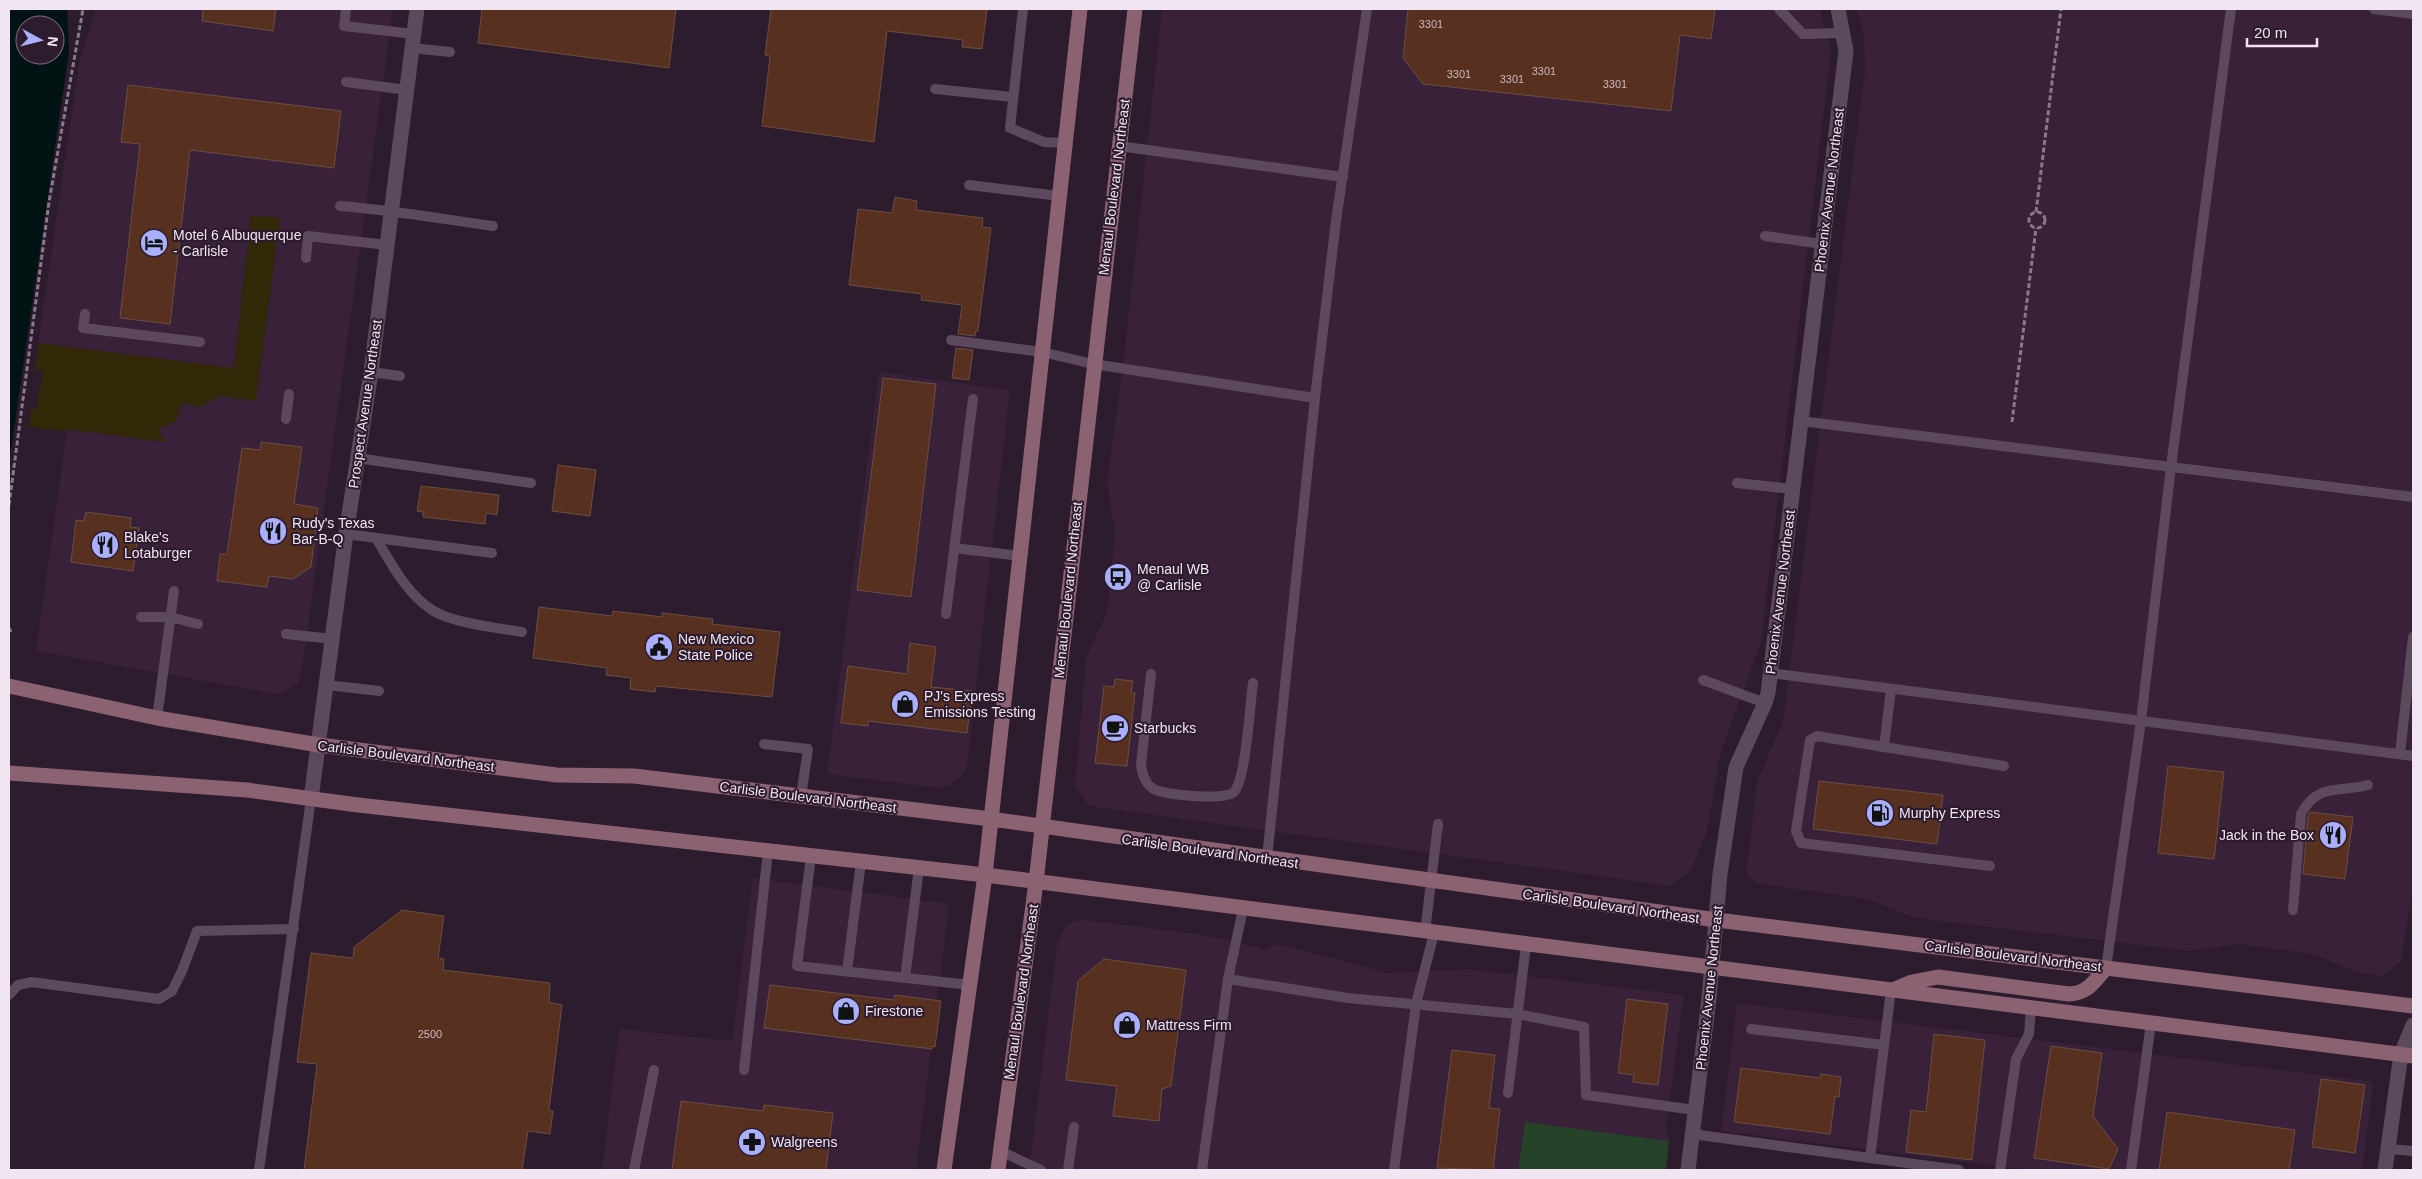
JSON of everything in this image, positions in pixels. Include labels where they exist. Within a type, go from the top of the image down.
[{"type":"main road","points":[[944,1170],[985,875],[1080,9]]},
{"type":"main road","name":"Menaul Boulevard Northeast","points":[[998,1170],[1036,882],[1093,364],[1135,9]]},
{"type":"main road","name":"Carlisle Boulevard Northeast","points":[[9,686],[157,718],[319,745],[556,775],[634,776],[991,819],[1717,920],[2413,1006]]},
{"type":"main road","points":[[9,773],[247,790],[311,799],[985,875],[1712,969],[2407,1055]]},
{"type":"main road","points":[[1891,990],[1912,982],[1938,977],[2078,994],[2087,990],[2106,968]]},
{"type":"street","name":"Prospect Avenue Northeast","points":[[311,799],[346,534],[371,372],[417,9]]},
{"type":"street","name":"Phoenix Avenue Northeast","points":[[1688,1170],[1712,969],[1720,874],[1736,767],[1765,703],[1770,673],[1846,50],[1838,9]]},
{"type":"street","points":[[2385,1170],[2413,1025]]},
{"type":"lane","points":[[346,9],[344,26],[413,41],[450,52]]},
{"type":"lane","points":[[1023,9],[1010,128],[1044,142],[1065,143]]},
{"type":"lane","points":[[1267,858],[1315,398],[1343,177],[1367,9]]},
{"type":"lane","points":[[1779,9],[1804,34],[1842,33]]},
{"type":"lane","points":[[2106,968],[2141,721],[2171,467],[2231,9]]},
{"type":"lane","points":[[2374,9],[2413,14]]},
{"type":"lane","points":[[346,82],[407,90]]},
{"type":"lane","points":[[935,89],[1013,97]]},
{"type":"lane","points":[[1119,146],[1343,177]]},
{"type":"lane","points":[[969,185],[1059,196]]},
{"type":"lane","points":[[340,206],[392,210],[422,217],[493,226]]},
{"type":"lane","points":[[306,258],[308,236],[387,245]]},
{"type":"lane","points":[[1766,236],[1822,244]]},
{"type":"lane","points":[[85,314],[83,328],[200,342]]},
{"type":"lane","points":[[951,340],[1042,352],[1093,364],[1315,398]]},
{"type":"lane","points":[[371,372],[400,376]]},
{"type":"lane","points":[[286,419],[289,394]]},
{"type":"lane","points":[[946,614],[973,399]]},
{"type":"lane","points":[[1800,421],[2413,497]]},
{"type":"lane","points":[[357,458],[531,483]]},
{"type":"lane","points":[[1738,483],[1793,489]]},
{"type":"lane","points":[[346,534],[492,553]]},
{"type":"lane","points":[[376,538],[405,586],[432,611],[476,625],[522,632]]},
{"type":"lane","points":[[954,548],[1020,556]]},
{"type":"lane","points":[[157,718],[174,590]]},
{"type":"lane","points":[[141,617],[170,617],[198,624]]},
{"type":"lane","points":[[286,634],[332,639]]},
{"type":"lane","points":[[2400,754],[2413,637]]},
{"type":"lane","points":[[1770,673],[2413,756]]},
{"type":"lane","points":[[1151,674],[1141,765],[1143,778],[1152,789],[1197,797],[1223,797],[1234,792],[1241,778],[1253,683]]},
{"type":"lane","points":[[1703,680],[1765,703]]},
{"type":"lane","points":[[327,685],[379,691]]},
{"type":"lane","points":[[1884,747],[1891,689]]},
{"type":"lane","points":[[1990,866],[1801,844],[1796,831],[1810,740],[1816,736],[2004,766]]},
{"type":"lane","points":[[764,744],[808,749],[801,796]]},
{"type":"lane","points":[[2293,910],[2301,814],[2306,803],[2318,793],[2368,785]]},
{"type":"lane","points":[[259,1170],[311,799]]},
{"type":"lane","points":[[1394,1170],[1416,1004],[1430,932],[1438,824]]},
{"type":"lane","points":[[744,1070],[768,851]]},
{"type":"lane","points":[[811,856],[797,966],[970,985]]},
{"type":"lane","points":[[847,971],[861,862]]},
{"type":"lane","points":[[905,978],[919,868]]},
{"type":"lane","points":[[1202,1170],[1228,979],[1243,909]]},
{"type":"lane","points":[[9,995],[18,985],[32,982],[159,999],[172,991],[182,971],[197,931],[294,929]]},
{"type":"lane","points":[[1508,1093],[1526,945]]},
{"type":"lane","points":[[1228,979],[1348,998],[1517,1014],[1584,1027],[1586,1095],[1695,1110]]},
{"type":"lane","points":[[1870,1158],[1891,990]]},
{"type":"lane","points":[[2000,1170],[2016,1059],[2029,1034],[2031,1008]]},
{"type":"lane","points":[[2130,1170],[2151,1023]]},
{"type":"lane","points":[[1752,1029],[1884,1045]]},
{"type":"lane","points":[[634,1170],[654,1070]]},
{"type":"lane","points":[[1068,1170],[1074,1127]]},
{"type":"lane","points":[[1692,1134],[1959,1170]]},
{"type":"lane","points":[[2388,1149],[2413,1151]]},
{"type":"lane","points":[[1000,1151],[1041,1170]]},
{"type":"path","points":[[9,505],[49,202],[83,9]]},
{"type":"path","points":[[2036,212],[2043,215],[2045,219],[2043,226],[2036,228],[2031,225],[2029,220],[2036,212],[2061,9]]},
{"type":"path","points":[[2012,422],[2036,228]]},
{"type":"shaded area","points":[[9,9],[67,9],[69,51],[9,464]]},
{"type":"shaded area","points":[[96,9],[393,9],[303,662],[298,684],[277,694],[36,651],[67,429],[165,442],[157,429],[176,421],[182,403],[200,407],[220,396],[256,401],[280,218],[251,215],[234,368],[38,343],[80,58]]},
{"type":"shaded area","points":[[1162,9],[1820,9],[1831,52],[1761,642],[1720,755],[1707,831],[1691,871],[1671,886],[1089,806],[1075,786],[1086,658],[1107,612],[1115,532],[1107,483],[1123,365]]},
{"type":"shaded area","points":[[1857,9],[2413,9],[2413,890],[2401,962],[2382,976],[2359,973],[2312,954],[2238,944],[2190,951],[1916,918],[1867,899],[1756,883],[1746,873],[1757,782],[1783,721],[1865,70],[1864,36]]},
{"type":"shaded area","points":[[879,372],[1010,390],[967,767],[960,777],[950,785],[940,788],[827,774]]},
{"type":"shaded area","points":[[753,878],[944,903],[949,906],[916,1170],[602,1170],[619,1029],[732,1041]]},
{"type":"shaded area","points":[[1086,920],[1198,934],[1259,947],[1265,951],[1272,946],[1280,944],[1388,973],[1467,969],[1684,995],[1666,1128],[1669,1141],[1525,1122],[1518,1170],[1029,1170],[1057,943],[1066,927],[1073,921]]},
{"type":"shaded area","points":[[1737,1003],[2370,1081],[2373,1085],[2362,1170],[2029,1170],[1721,1131]]},
{"type":"green space","points":[[1525,1122],[1669,1141],[1666,1170],[1518,1170]]},
{"type":"sand","points":[[251,215],[280,218],[256,401],[220,396],[200,407],[182,403],[176,421],[158,429],[166,442],[67,429],[67,431],[29,427],[31,409],[36,409],[43,371],[35,370],[38,343],[234,368]]},
{"type":"building","points":[[203,9],[276,9],[273,31],[202,21]]},
{"type":"building","points":[[482,9],[676,9],[669,68],[478,43]]},
{"type":"building","points":[[771,9],[987,9],[982,49],[962,47],[963,40],[887,31],[874,142],[762,126],[770,56],[765,55]]},
{"type":"building","points":[[1408,9],[1715,9],[1711,39],[1680,35],[1671,111],[1423,84],[1403,58]]},
{"type":"building","name":"Motel 6 Albuquerque - Carlisle","points":[[128,85],[341,111],[334,168],[190,150],[170,324],[120,318],[140,144],[121,142]]},
{"type":"building","points":[[895,197],[917,201],[916,210],[983,218],[982,227],[991,228],[978,331],[976,331],[975,336],[958,334],[962,305],[921,300],[922,294],[849,285],[858,209],[892,213]]},
{"type":"building","points":[[956,348],[973,350],[969,380],[952,378]]},
{"type":"building","points":[[883,378],[936,384],[911,597],[857,590]]},
{"type":"building","name":"Rudy's Texas Bar-B-Q","points":[[261,442],[302,447],[294,504],[318,508],[311,567],[293,579],[269,576],[267,587],[217,581],[220,554],[227,554],[242,448],[260,450]]},
{"type":"building","points":[[558,465],[596,470],[590,516],[552,511]]},
{"type":"building","points":[[421,486],[499,495],[497,515],[486,513],[485,524],[423,517],[423,512],[417,511]]},
{"type":"building","name":"Blake's Lotaburger","points":[[86,512],[131,518],[130,527],[139,528],[133,571],[71,562],[76,520],[84,521]]},
{"type":"building","points":[[539,607],[612,616],[613,611],[662,617],[662,613],[713,619],[712,624],[780,632],[772,697],[656,686],[655,692],[630,689],[631,678],[606,675],[607,668],[533,658]]},
{"type":"building","points":[[910,643],[936,647],[931,687],[972,691],[967,733],[868,721],[868,726],[841,723],[848,666],[907,674]]},
{"type":"building","name":"Starbucks","points":[[1115,679],[1133,681],[1131,693],[1135,693],[1127,766],[1095,763],[1104,686],[1114,687]]},
{"type":"building","points":[[2168,766],[2224,772],[2214,859],[2158,853]]},
{"type":"building","points":[[1819,781],[1943,795],[1937,844],[1813,829]]},
{"type":"building","points":[[2310,812],[2353,817],[2345,879],[2303,874],[2308,816]]},
{"type":"building","points":[[402,910],[444,916],[438,958],[444,959],[443,970],[550,983],[549,1002],[562,1005],[549,1110],[553,1111],[550,1134],[528,1131],[522,1170],[304,1170],[317,1064],[297,1062],[311,953],[353,958],[354,947]]},
{"type":"building","points":[[1104,959],[1186,970],[1171,1086],[1162,1089],[1159,1121],[1113,1116],[1117,1086],[1066,1080],[1078,981]]},
{"type":"building","points":[[770,985],[894,1000],[895,995],[941,1001],[935,1047],[932,1046],[932,1049],[764,1028]]},
{"type":"building","points":[[1627,999],[1668,1004],[1658,1085],[1633,1082],[1634,1075],[1618,1073]]},
{"type":"building","points":[[1934,1034],[1985,1040],[1972,1160],[1906,1152],[1911,1110],[1926,1112]]},
{"type":"building","points":[[2051,1046],[2102,1053],[2093,1116],[2118,1149],[2109,1169],[2034,1158]]},
{"type":"building","points":[[1452,1050],[1495,1055],[1489,1108],[1500,1109],[1493,1170],[1437,1168]]},
{"type":"building","points":[[1741,1068],[1820,1078],[1821,1074],[1841,1077],[1839,1097],[1835,1096],[1830,1134],[1734,1122]]},
{"type":"building","points":[[2321,1079],[2365,1085],[2355,1153],[2312,1147]]},
{"type":"building","name":"Walgreens","points":[[681,1101],[763,1111],[764,1105],[833,1113],[826,1170],[672,1170]]},
{"type":"building","points":[[2167,1112],[2295,1130],[2289,1170],[2159,1170]]},
{"type":"place","name":"Motel 6 Albuquerque - Carlisle","points":[[154,243]]},
{"type":"place","name":"Rudy's Texas Bar-B-Q","points":[[273,531]]},
{"type":"place","name":"Blake's Lotaburger","points":[[105,545]]},
{"type":"place","name":"Menaul WB @ Carlisle","points":[[1118,577]]},
{"type":"place","name":"New Mexico State Police","points":[[659,647]]},
{"type":"place","name":"PJ's Express Emissions Testing","points":[[905,704]]},
{"type":"place","name":"Starbucks","points":[[1115,728]]},
{"type":"place","name":"Murphy Express","points":[[1880,813]]},
{"type":"place","name":"Jack in the Box","points":[[2333,835]]},
{"type":"place","name":"Firestone","points":[[846,1011]]},
{"type":"place","name":"Mattress Firm","points":[[1127,1025]]},
{"type":"place","name":"Walgreens","points":[[752,1142]]}]
